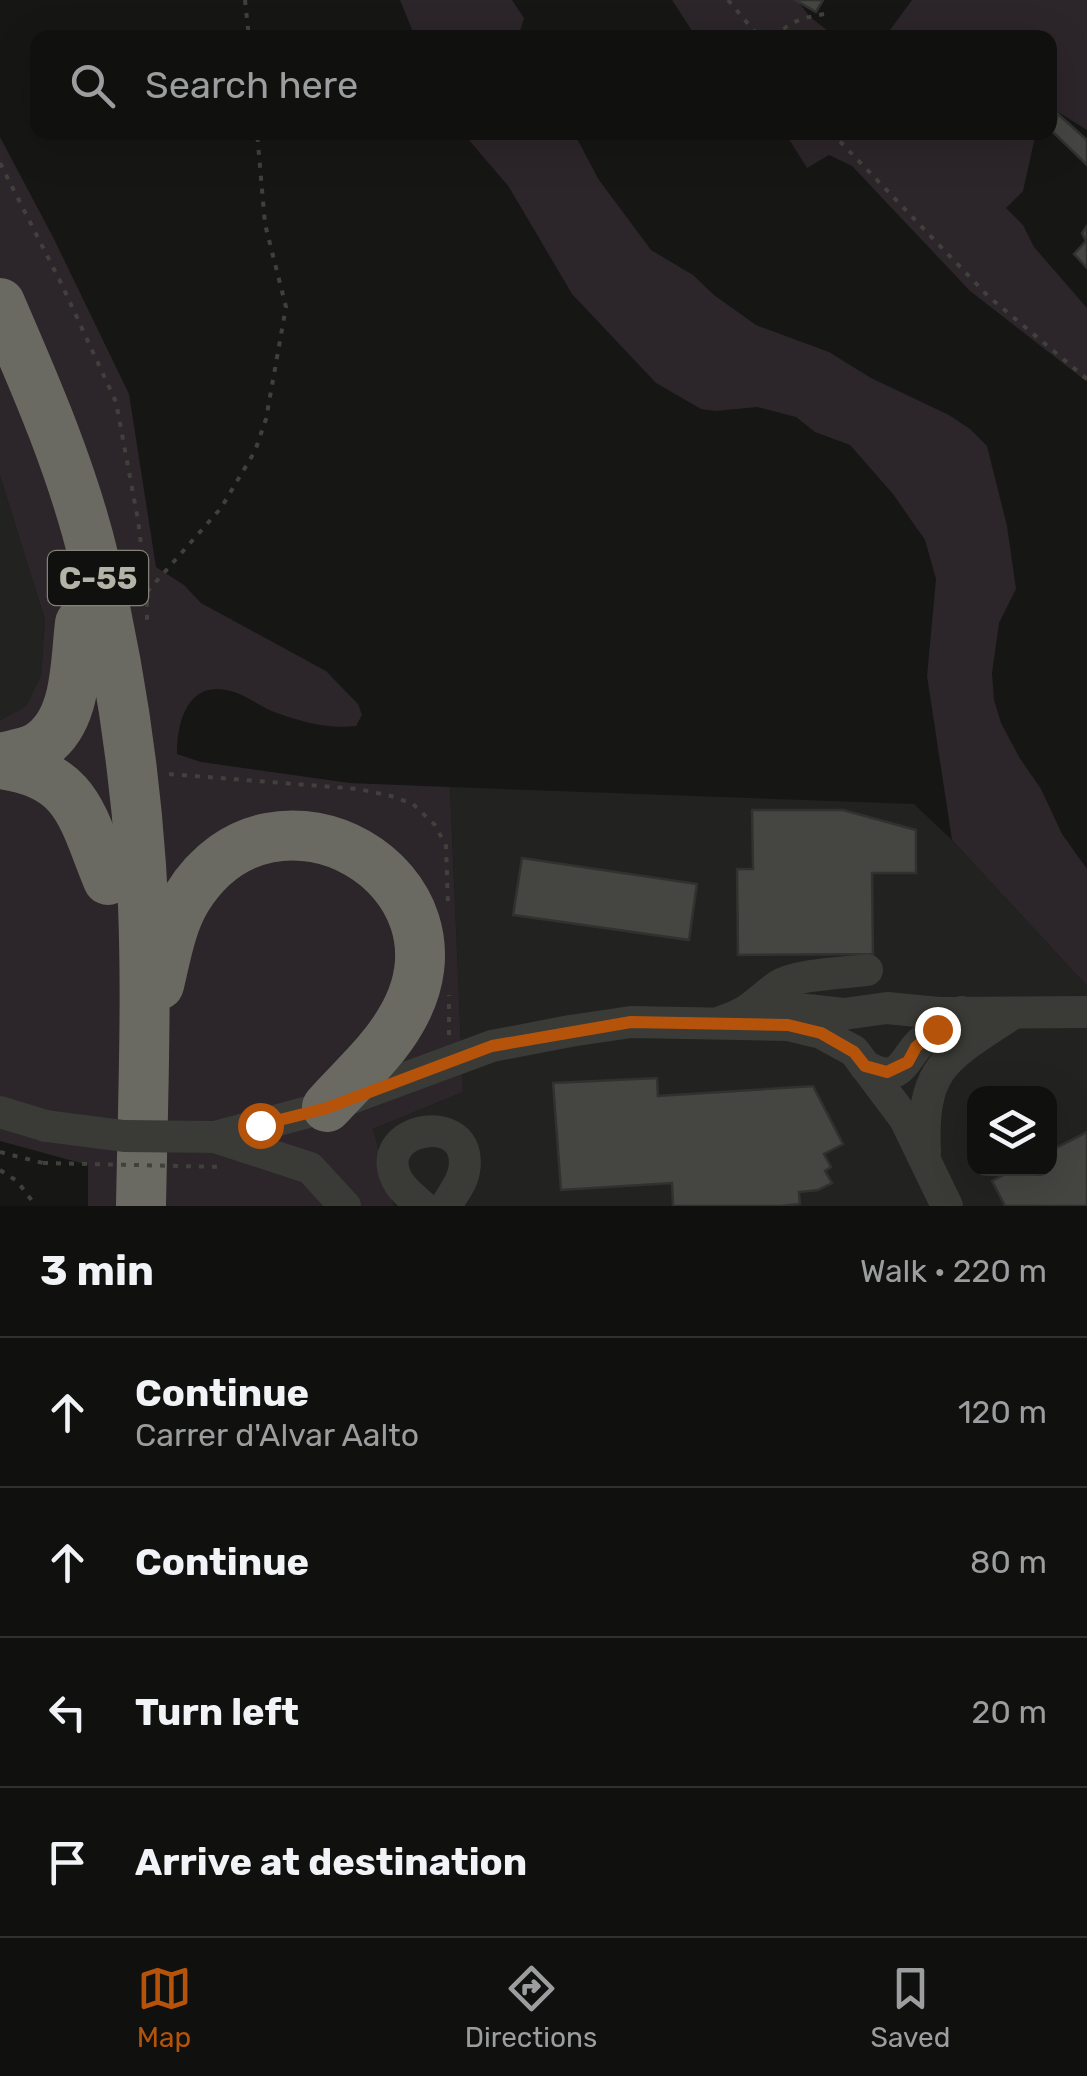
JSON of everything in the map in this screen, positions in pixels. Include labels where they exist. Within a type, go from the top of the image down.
[{"type":"highway","name":"C-55","points":[[0,303],[46,410],[94,557],[130,749],[141,867],[141,1206]]},
{"type":"highway","name":"C-55","points":[[0,363],[27,423],[44,476],[71,565],[80,623],[107,857],[112,985],[111,1206]]},
{"type":"highway","points":[[0,761],[39,746],[54,732],[69,708],[80,623]]},
{"type":"highway","points":[[0,761],[56,780],[74,800],[107,857]]},
{"type":"highway","points":[[144,1054],[170,940],[186,900],[208,870],[260,838],[330,840],[356,849],[396,883],[410,906],[419,962],[402,1019],[327,1108]]},
{"type":"street","points":[[709,1024],[758,1006],[779,986],[794,980],[867,970]]},
{"type":"street","points":[[631,1022],[662,1008],[758,1006],[844,1014],[1087,1012]]},
{"type":"street","points":[[906,1119],[910,1022],[882,1012],[856,1026],[860,1059],[906,1119],[947,1206]]},
{"type":"street","points":[[220,1152],[492,1046],[631,1022],[788,1025],[821,1033],[887,1072],[962,1012]]},
{"type":"street","points":[[926,1166],[924,1114],[931,1084],[942,1062],[1012,1014]]},
{"type":"street","points":[[0,1112],[46,1126],[310,1168],[345,1206]]},
{"type":"street","points":[[422,1206],[399,1182],[394,1166],[404,1141],[428,1130],[454,1139],[464,1158],[464,1174],[446,1206]]},
{"type":"path","points":[[244,0],[247,30]]},
{"type":"path","points":[[728,0],[753,30]]},
{"type":"path","points":[[781,30],[798,19],[824,14]]},
{"type":"path","points":[[147,592],[221,508],[255,451],[266,419],[286,307],[265,224],[258,140]]},
{"type":"path","points":[[840,140],[988,296],[1087,379]]},
{"type":"path","points":[[0,162],[116,402],[147,592],[147,627]]},
{"type":"path","points":[[166,774],[358,789],[414,804],[435,826]]},
{"type":"path","points":[[0,1152],[43,1163],[220,1152]]},
{"type":"path","points":[[0,1170],[17,1181],[36,1206]]},
{"type":"shaded area","points":[[400,0],[512,0],[524,18],[520,30],[412,30]]},
{"type":"shaded area","points":[[672,0],[797,0],[827,30],[691,30]]},
{"type":"shaded area","points":[[912,0],[1087,0],[1087,130],[1057,113],[1057,30],[890,30]]},
{"type":"shaded area","points":[[0,137],[129,394],[156,567],[184,585],[201,603],[326,671],[358,704],[362,715],[356,726],[337,727],[274,712],[231,691],[204,691],[195,697],[183,716],[177,754],[201,762],[350,783],[450,787],[463,1092],[373,1129],[394,1206],[88,1206],[88,1165],[0,1141],[0,720],[26,707],[41,675],[45,620],[0,476]]},
{"type":"shaded area","points":[[469,140],[578,140],[599,180],[651,250],[693,275],[756,325],[829,352],[871,378],[949,415],[987,446],[1007,526],[1016,589],[999,623],[992,673],[994,700],[1019,757],[1041,789],[1062,834],[1087,869],[1087,986],[952,840],[927,676],[936,579],[925,540],[893,494],[850,445],[815,432],[796,417],[757,407],[701,409],[656,383],[572,294],[509,187]]},
{"type":"shaded area","points":[[789,140],[1034,140],[1023,191],[1006,208],[1087,308],[1087,382],[970,291],[852,166],[829,155],[807,168]]},
{"type":"shaded area","points":[[0,476],[45,620],[41,675],[26,708],[0,720]]},
{"type":"shaded area","points":[[450,787],[914,804],[1087,986],[1087,1206],[394,1206],[373,1129],[463,1092]]},
{"type":"building","points":[[795,0],[823,0],[816,12]]},
{"type":"building","points":[[1058,114],[1087,140],[1087,165],[1057,136]]},
{"type":"building","points":[[1087,226],[1087,268],[1074,254],[1086,241],[1082,233]]},
{"type":"building","points":[[752,810],[843,810],[916,830],[916,873],[872,873],[873,954],[738,955],[737,869],[753,869]]},
{"type":"building","points":[[522,858],[697,884],[689,940],[513,915]]},
{"type":"building","points":[[657,1078],[658,1096],[813,1086],[843,1144],[824,1154],[831,1167],[825,1171],[832,1183],[818,1190],[799,1192],[800,1204],[781,1206],[673,1206],[672,1183],[561,1190],[553,1083]]},
{"type":"building","points":[[1087,1132],[1087,1206],[1005,1206],[992,1181],[1001,1176],[1057,1176],[1057,1147]]},
{"type":"route","points":[[260,1125],[327,1108],[492,1046],[570,1030],[631,1022],[788,1025],[821,1033],[854,1052],[865,1066],[887,1072],[902,1068],[916,1047],[937,1029]]}]
